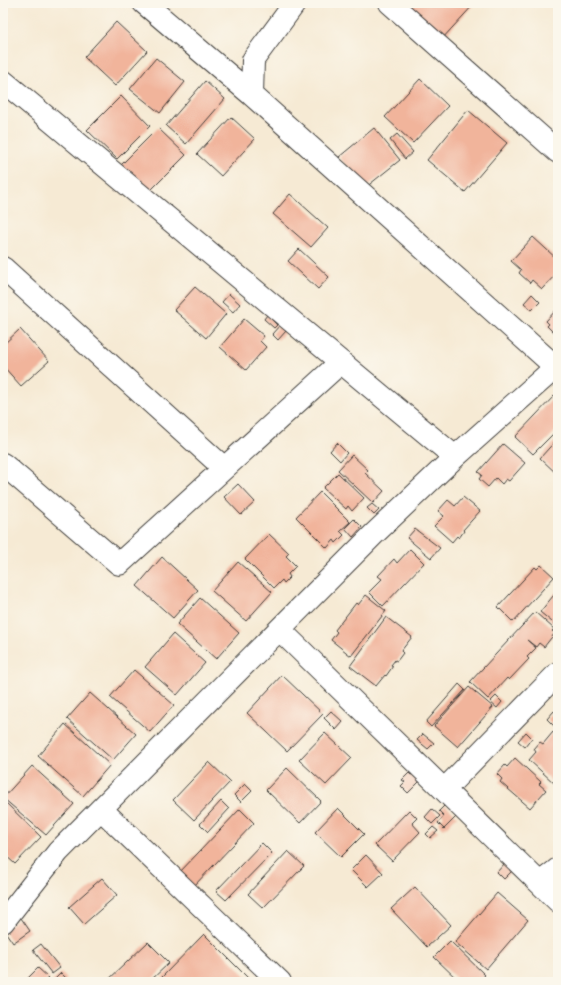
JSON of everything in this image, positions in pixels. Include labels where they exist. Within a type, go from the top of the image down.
[{"type":"street","points":[[3,922],[58,852],[374,534],[455,457],[557,368],[252,95],[144,3]]},
{"type":"street","points":[[252,95],[253,60],[295,3]]},
{"type":"street","points":[[390,3],[558,152]]},
{"type":"street","points":[[3,80],[455,457]]},
{"type":"street","points":[[3,268],[224,468]]},
{"type":"street","points":[[3,464],[119,564],[341,362]]},
{"type":"street","points":[[280,630],[558,901]]},
{"type":"street","points":[[444,790],[558,673]]},
{"type":"street","points":[[101,809],[280,982]]},
{"type":"street","points":[[540,883],[558,869]]},
{"type":"building","points":[[404,3],[475,3],[441,40]]},
{"type":"building","points":[[116,22],[147,51],[115,86],[84,57]]},
{"type":"building","points":[[156,58],[185,82],[160,113],[130,89]]},
{"type":"building","points":[[420,79],[448,106],[413,143],[385,117]]},
{"type":"building","points":[[205,81],[225,99],[186,144],[166,126]]},
{"type":"building","points":[[121,96],[150,126],[117,159],[87,130]]},
{"type":"building","points":[[468,110],[507,143],[465,192],[427,160]]},
{"type":"building","points":[[231,117],[255,139],[221,176],[197,154]]},
{"type":"building","points":[[158,128],[186,155],[146,195],[119,167]]},
{"type":"building","points":[[374,128],[400,160],[365,188],[339,157]]},
{"type":"building","points":[[397,134],[413,152],[405,159],[390,140]]},
{"type":"building","points":[[290,194],[328,228],[311,247],[273,214]]},
{"type":"building","points":[[533,237],[558,260],[558,272],[542,289],[532,280],[530,283],[519,273],[521,270],[511,261]]},
{"type":"building","points":[[299,249],[329,277],[318,289],[288,261]]},
{"type":"building","points":[[195,287],[226,314],[206,338],[174,310]]},
{"type":"building","points":[[229,294],[240,304],[233,312],[222,302]]},
{"type":"building","points":[[532,294],[540,302],[532,310],[524,303]]},
{"type":"building","points":[[558,308],[558,333],[555,330],[553,332],[547,326],[549,324],[546,321]]},
{"type":"building","points":[[267,315],[277,325],[274,328],[264,319]]},
{"type":"building","points":[[244,319],[264,336],[260,341],[266,347],[246,370],[220,347]]},
{"type":"building","points":[[280,325],[286,331],[278,340],[272,334]]},
{"type":"building","points":[[20,329],[49,361],[21,386],[3,366],[3,345]]},
{"type":"building","points":[[555,395],[558,398],[558,429],[533,454],[515,437]]},
{"type":"building","points":[[558,438],[558,475],[540,458]]},
{"type":"building","points":[[337,443],[347,453],[340,461],[330,451]]},
{"type":"building","points":[[503,444],[525,463],[509,481],[506,479],[502,484],[496,478],[488,487],[479,479],[482,475],[478,472]]},
{"type":"building","points":[[352,455],[368,470],[365,473],[384,491],[373,503],[338,470]]},
{"type":"building","points":[[338,473],[364,498],[352,511],[348,506],[346,509],[323,488]]},
{"type":"building","points":[[238,484],[255,502],[241,515],[224,497]]},
{"type":"building","points":[[320,492],[350,522],[340,531],[344,535],[336,543],[334,540],[327,548],[296,517]]},
{"type":"building","points":[[463,497],[480,511],[463,530],[464,531],[459,538],[457,536],[452,542],[434,526],[444,516],[438,511],[448,500],[455,506]]},
{"type":"building","points":[[372,504],[379,510],[374,515],[367,508]]},
{"type":"building","points":[[354,519],[362,527],[353,537],[345,528]]},
{"type":"building","points":[[415,529],[440,548],[431,558],[407,538]]},
{"type":"building","points":[[269,534],[289,553],[286,556],[296,566],[288,574],[290,577],[284,583],[282,580],[274,588],[245,559]]},
{"type":"building","points":[[410,549],[424,563],[383,606],[369,592],[382,579],[378,576],[394,559],[397,563]]},
{"type":"building","points":[[162,557],[198,590],[173,618],[137,586]]},
{"type":"building","points":[[238,562],[272,592],[246,621],[212,591]]},
{"type":"building","points":[[541,565],[554,577],[513,622],[498,607],[535,567],[537,569]]},
{"type":"building","points":[[558,590],[558,627],[540,612]]},
{"type":"building","points":[[366,595],[386,611],[351,656],[331,640],[337,632],[335,630],[356,603],[358,605]]},
{"type":"building","points":[[200,598],[239,633],[216,659],[177,624]]},
{"type":"building","points":[[535,612],[554,629],[552,631],[555,633],[544,647],[539,643],[536,647],[527,640],[536,648],[527,657],[529,659],[509,680],[507,678],[488,699],[470,682]]},
{"type":"building","points":[[386,617],[412,637],[401,651],[403,653],[397,661],[395,660],[386,676],[385,675],[376,686],[350,666]]},
{"type":"building","points":[[173,634],[205,663],[177,695],[145,667]]},
{"type":"building","points":[[134,670],[174,705],[150,732],[110,697]]},
{"type":"building","points":[[282,675],[323,714],[287,751],[247,713]]},
{"type":"building","points":[[459,684],[465,690],[431,727],[426,722]]},
{"type":"building","points":[[469,687],[493,707],[458,747],[434,726]]},
{"type":"building","points":[[90,693],[136,734],[113,760],[67,719]]},
{"type":"building","points":[[496,696],[502,702],[497,708],[490,702]]},
{"type":"building","points":[[331,711],[343,722],[336,730],[324,718]]},
{"type":"building","points":[[554,711],[558,715],[558,722],[554,726],[547,719]]},
{"type":"building","points":[[65,724],[110,765],[83,796],[38,756]]},
{"type":"building","points":[[526,732],[532,738],[525,747],[518,741]]},
{"type":"building","points":[[553,732],[558,736],[558,778],[554,783],[529,760],[536,752],[534,749],[540,742],[543,744]]},
{"type":"building","points":[[325,733],[352,758],[326,785],[299,760]]},
{"type":"building","points":[[423,734],[434,743],[428,749],[417,740]]},
{"type":"building","points":[[515,758],[541,782],[539,784],[546,790],[530,808],[500,782],[502,779],[497,774],[505,765],[507,767]]},
{"type":"building","points":[[209,762],[230,782],[194,820],[173,800]]},
{"type":"building","points":[[32,766],[74,804],[46,835],[3,798]]},
{"type":"building","points":[[287,768],[321,801],[300,823],[266,790]]},
{"type":"building","points":[[409,773],[411,775],[413,774],[420,781],[408,793],[401,786],[405,782],[402,780]]},
{"type":"building","points":[[245,784],[252,791],[241,802],[234,795]]},
{"type":"building","points":[[221,801],[229,809],[208,832],[200,824]]},
{"type":"building","points":[[5,802],[41,837],[15,864],[3,853],[3,804]]},
{"type":"building","points":[[445,805],[457,816],[444,829],[438,823],[444,816],[439,811]]},
{"type":"building","points":[[338,808],[364,834],[341,857],[315,832]]},
{"type":"building","points":[[240,809],[254,823],[192,888],[178,874]]},
{"type":"building","points":[[432,809],[440,816],[432,824],[425,817]]},
{"type":"building","points":[[409,810],[417,818],[412,823],[420,832],[392,861],[375,845]]},
{"type":"building","points":[[433,827],[438,831],[430,838],[426,834]]},
{"type":"building","points":[[262,843],[272,853],[226,900],[216,891]]},
{"type":"building","points":[[288,851],[304,866],[263,908],[248,894]]},
{"type":"building","points":[[366,855],[383,873],[368,887],[351,870]]},
{"type":"building","points":[[505,863],[513,870],[504,879],[497,872]]},
{"type":"building","points":[[102,878],[117,895],[84,924],[69,907]]},
{"type":"building","points":[[415,887],[451,925],[427,947],[391,909]]},
{"type":"building","points":[[497,893],[528,920],[486,969],[455,942]]},
{"type":"building","points":[[21,918],[30,931],[13,943],[4,930]]},
{"type":"building","points":[[204,934],[252,982],[166,982],[162,977]]},
{"type":"building","points":[[450,941],[485,975],[478,982],[460,982],[434,957]]},
{"type":"building","points":[[148,942],[169,963],[149,982],[106,982]]},
{"type":"building","points":[[41,944],[60,968],[52,974],[33,950]]},
{"type":"building","points":[[38,968],[49,978],[45,982],[24,982]]},
{"type":"building","points":[[61,973],[67,979],[64,982],[52,982]]}]
